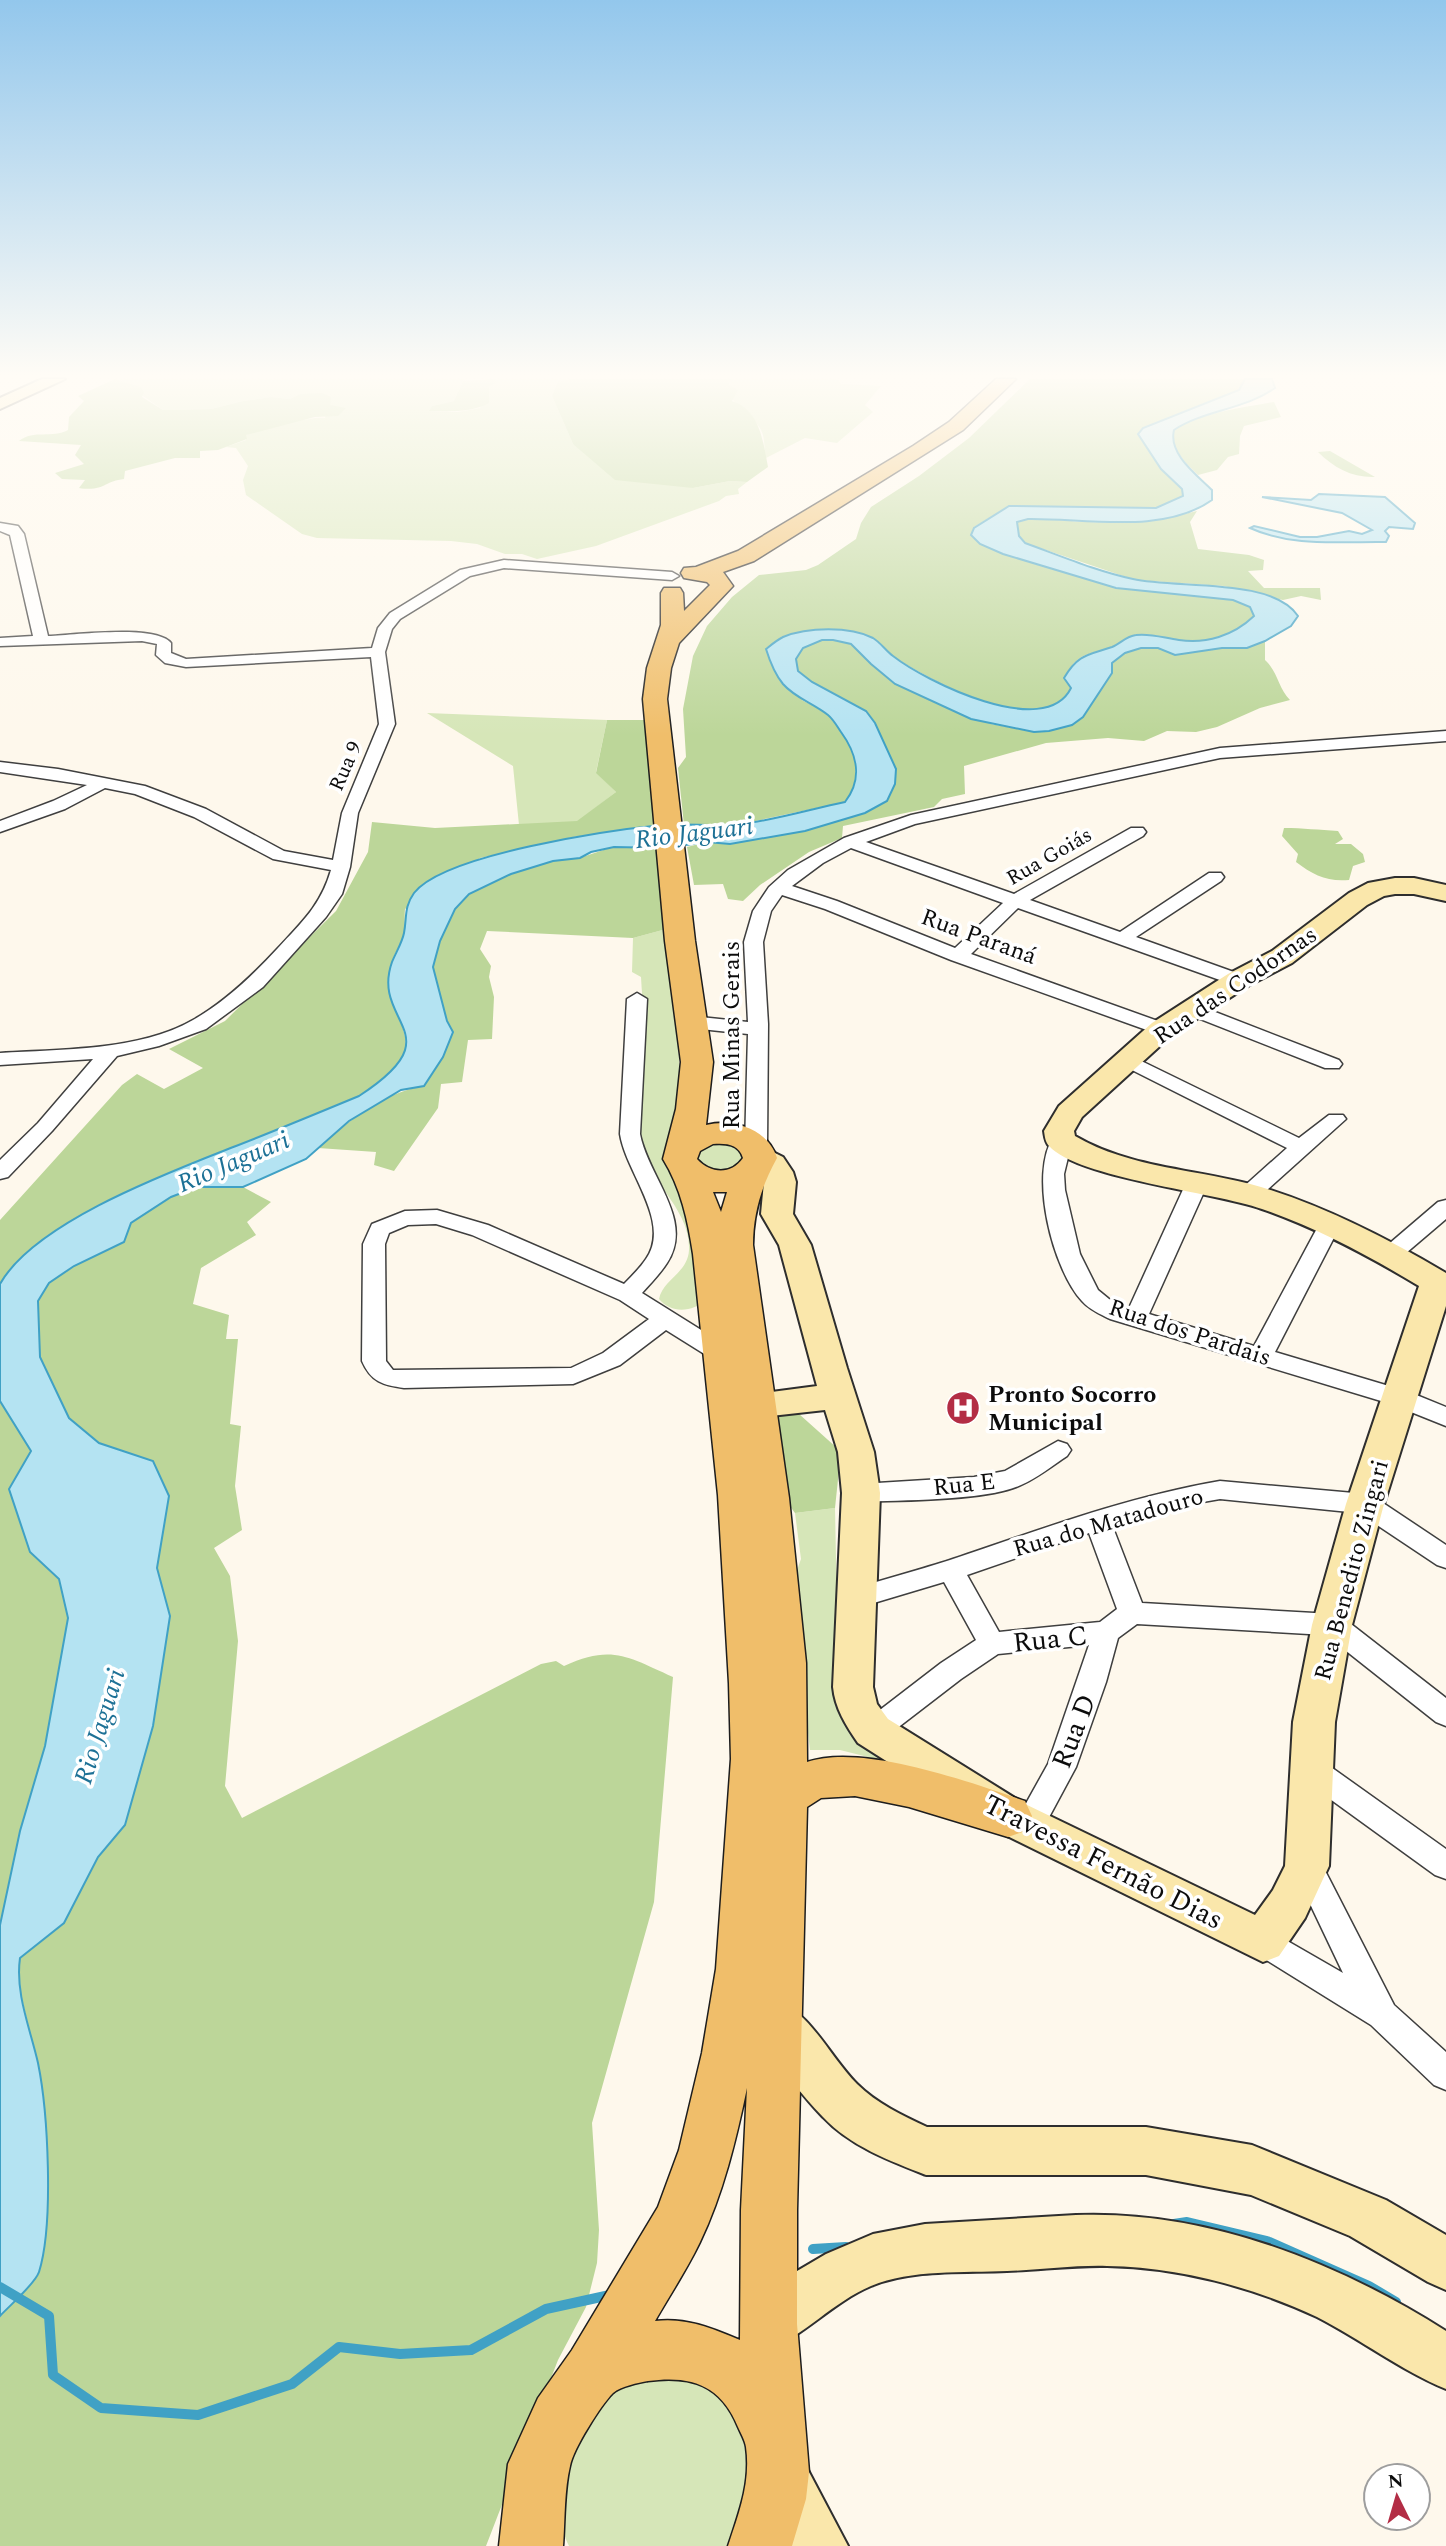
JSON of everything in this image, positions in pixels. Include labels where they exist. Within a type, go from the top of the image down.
[{"type":"main road","points":[[669,586],[764,546],[842,498]]},
{"type":"main road","points":[[669,586],[688,596],[717,591],[859,498]]},
{"type":"main road","points":[[671,638],[722,586],[719,579],[700,573]]},
{"type":"main road","points":[[535,2538],[539,2464],[559,2419],[593,2371],[680,2223],[706,2150],[728,2053],[742,1969],[754,1746],[738,1495],[722,1354],[706,1219],[687,1158],[697,1062],[655,699],[659,668],[671,638],[674,606],[669,586]]},
{"type":"main road","points":[[697,1062],[720,1109],[754,1155]]},
{"type":"main road","points":[[715,1133],[728,1133],[754,1155],[725,1181],[698,1177],[687,1158],[693,1139],[715,1133]]},
{"type":"main road","points":[[754,1155],[735,1225],[735,1245],[763,1404],[768,1497],[784,1663],[784,1797],[775,2021],[768,2324],[778,2472],[775,2499],[760,2546]]},
{"type":"main road","points":[[784,1797],[812,1780],[836,1775],[868,1776],[1018,1820]]},
{"type":"main road","points":[[593,2371],[638,2353],[680,2350],[716,2357],[751,2386],[764,2409],[778,2472]]},
{"type":"street","points":[[0,527],[13,529],[17,534],[42,642]]},
{"type":"street","points":[[0,642],[142,637],[159,639],[164,643],[163,655],[170,660],[186,663],[378,652],[385,628],[395,616],[474,570],[504,564],[523,564],[618,573],[669,586]]},
{"type":"street","name":"Rua 9","points":[[0,1059],[110,1052],[152,1042],[199,1025],[256,983],[320,913],[333,894],[341,867],[350,813],[387,724],[378,652]]},
{"type":"street","name":"Rua Minas Gerais","points":[[754,1155],[758,1029],[754,933],[766,905],[779,888],[809,864],[869,833],[911,820],[1220,753],[1446,736]]},
{"type":"street","points":[[0,767],[105,782],[139,790],[200,813],[279,855],[341,867]]},
{"type":"street","points":[[0,827],[59,805],[105,782]]},
{"type":"street","name":"Rua Goiás","points":[[958,956],[1014,902],[1137,832]]},
{"type":"street","points":[[850,842],[1238,981]]},
{"type":"street","points":[[1121,939],[1215,877]]},
{"type":"street","name":"Rua das Codornas","points":[[1061,1141],[1059,1131],[1070,1112],[1162,1029],[1282,957],[1358,898],[1377,889],[1413,887],[1446,893]]},
{"type":"street","name":"Rua Paraná","points":[[779,888],[1162,1029]]},
{"type":"street","points":[[628,1295],[658,1260],[666,1239],[666,1222],[637,1161],[630,1134],[637,999]]},
{"type":"street","points":[[1192,1009],[1332,1064]]},
{"type":"street","points":[[691,1022],[758,1029]]},
{"type":"street","points":[[0,1172],[45,1127],[110,1052]]},
{"type":"street","points":[[1129,1061],[1301,1147]]},
{"type":"street","points":[[1249,1194],[1336,1119]]},
{"type":"street","name":"Rua Benedito Zingari","points":[[1061,1141],[1090,1157],[1249,1194],[1330,1224],[1391,1254],[1441,1284],[1365,1504],[1332,1625],[1314,1722],[1307,1866]]},
{"type":"street","name":"Rua dos Pardais","points":[[1061,1141],[1053,1178],[1058,1214],[1077,1276],[1087,1292],[1100,1305],[1400,1398],[1446,1417]]},
{"type":"street","points":[[754,1155],[772,1164],[777,1172],[780,1182],[778,1214],[795,1245],[831,1376],[856,1452],[861,1493],[854,1699],[873,1731]]},
{"type":"street","points":[[1136,1318],[1196,1182]]},
{"type":"street","points":[[1391,1254],[1446,1208]]},
{"type":"street","points":[[666,1318],[618,1357],[599,1368],[573,1376],[404,1380],[386,1377],[378,1371],[374,1361],[374,1244],[380,1229],[405,1217],[437,1217],[480,1230],[628,1295],[666,1318],[722,1354]]},
{"type":"street","points":[[1261,1355],[1330,1224]]},
{"type":"street","points":[[763,1404],[831,1376]]},
{"type":"street","name":"Rua E","points":[[861,1493],[974,1486],[1012,1479],[1058,1450]]},
{"type":"street","name":"Rua do Matadouro","points":[[856,1598],[951,1570],[1097,1520],[1180,1497],[1220,1490],[1365,1504]]},
{"type":"street","points":[[1365,1504],[1446,1558]]},
{"type":"street","points":[[1097,1520],[1132,1613],[1332,1625],[1446,1714]]},
{"type":"street","points":[[951,1570],[992,1644]]},
{"type":"street","name":"Rua C","points":[[873,1731],[951,1671],[992,1644],[1106,1632],[1132,1613]]},
{"type":"street","name":"Rua D","points":[[1018,1820],[1061,1767],[1106,1632]]},
{"type":"street","name":"Travessa Fernão Dias","points":[[873,1731],[1018,1820],[1263,1941]]},
{"type":"street","points":[[1311,1769],[1446,1867]]},
{"type":"street","points":[[1307,1866],[1289,1904],[1263,1941],[1383,2016],[1446,2074]]},
{"type":"street","points":[[1307,1866],[1383,2016]]},
{"type":"street","points":[[775,2021],[841,2102],[884,2133],[926,2151],[1146,2151],[1252,2170],[1368,2218],[1446,2263]]},
{"type":"street","points":[[768,2324],[816,2287],[858,2265],[909,2250],[1121,2241],[1211,2253],[1314,2287],[1406,2335],[1446,2362]]},
{"type":"street","points":[[778,2472],[819,2546]]},
{"type":"green space","points":[[250,498],[723,498],[596,546],[537,559],[522,554],[505,554],[477,544],[451,541],[317,538],[302,534]]},
{"type":"green space","points":[[885,498],[1179,498],[1156,508],[1009,506],[974,527],[1116,588],[1233,600],[1250,607],[1254,617],[1219,637],[1189,641],[1136,635],[1112,647],[1084,656],[1074,663],[1064,678],[1071,688],[1057,704],[1037,710],[1013,709],[959,692],[912,668],[875,640],[861,634],[826,630],[781,637],[802,700],[831,717],[851,747],[856,769],[851,791],[845,802],[741,824],[684,825],[678,768],[686,757],[683,709],[693,656],[707,626],[732,597],[759,575],[806,570],[856,539],[861,523],[871,507]]},
{"type":"green space","points":[[1197,511],[1190,522],[1198,549],[1249,555],[1264,560],[1263,570],[1248,571],[1264,588],[1320,588],[1321,600],[1301,596],[1283,600],[1224,586],[1135,580],[1025,543],[1019,536],[1017,521],[1129,521]]},
{"type":"green space","points":[[822,640],[851,644],[871,664],[991,724],[1034,732],[1092,693],[1109,673],[1112,663],[1125,653],[1141,648],[1158,648],[1175,655],[1222,648],[1247,648],[1265,641],[1265,660],[1290,700],[1196,732],[1167,731],[1144,741],[1108,738],[1046,743],[964,766],[965,794],[942,799],[934,807],[843,826],[842,838],[809,852],[760,885],[743,901],[728,899],[723,884],[694,885],[687,847],[707,842],[730,844],[805,831],[865,813],[896,769],[866,711],[812,682],[798,671],[796,659],[803,648]]},
{"type":"green space","points":[[427,713],[607,720],[596,772],[616,792],[577,822],[519,825],[513,766]]},
{"type":"green space","points":[[607,720],[647,720],[661,825],[573,837],[480,858],[405,909],[404,933],[391,967],[392,990],[405,1037],[405,1049],[399,1062],[384,1078],[359,1096],[176,1170],[106,1202],[42,1240],[17,1261],[0,1284],[0,1220],[122,1085],[137,1074],[164,1089],[203,1068],[169,1049],[225,1021],[336,911],[368,852],[372,822],[435,828],[577,821],[616,792],[596,773]]},
{"type":"green space","points":[[1284,828],[1338,831],[1343,839],[1335,844],[1351,844],[1363,854],[1365,862],[1353,866],[1349,880],[1321,877],[1296,862],[1298,854],[1282,836]]},
{"type":"green space","points":[[614,847],[664,848],[670,928],[633,938],[487,931],[480,949],[491,966],[489,977],[494,997],[492,1039],[468,1040],[462,1082],[441,1084],[438,1108],[394,1171],[374,1165],[376,1152],[318,1148],[354,1118],[380,1102],[424,1086],[453,1032],[440,999],[434,964],[446,925],[463,899],[489,883],[520,870],[551,861],[578,858]]},
{"type":"green space","points":[[670,928],[682,1101],[664,1152],[666,1167],[700,1215],[706,1300],[695,1307],[682,1310],[670,1307],[659,1299],[665,1286],[688,1258],[688,1235],[683,1220],[643,1153],[640,1116],[645,1030],[641,977],[632,972],[633,938]]},
{"type":"green space","points":[[714,1141],[736,1145],[743,1154],[740,1164],[717,1170],[695,1160],[696,1150]]},
{"type":"green space","points":[[197,1187],[243,1187],[271,1202],[247,1222],[256,1235],[201,1268],[193,1304],[229,1315],[226,1339],[238,1339],[230,1424],[241,1426],[235,1486],[242,1530],[214,1548],[230,1576],[238,1641],[225,1786],[242,1818],[541,1664],[556,1661],[564,1666],[595,1656],[620,1656],[673,1677],[654,1902],[592,2123],[599,2230],[597,2263],[586,2307],[558,2360],[486,2546],[0,2546],[0,2317],[39,2274],[45,2125],[38,2066],[17,1978],[20,1958],[64,1923],[98,1857],[125,1825],[170,1616],[157,1568],[169,1496],[153,1461],[99,1443],[69,1419],[40,1358],[38,1301],[49,1283],[131,1223],[171,1197]]},
{"type":"green space","points":[[0,1401],[31,1451],[9,1489],[30,1552],[59,1578],[68,1618],[45,1746],[20,1831],[0,1925]]},
{"type":"green space","points":[[789,1405],[837,1448],[839,1470],[835,1508],[795,1513],[789,1505],[769,1406]]},
{"type":"green space","points":[[835,1508],[839,1711],[857,1740],[884,1761],[840,1750],[810,1750],[791,1587],[801,1559],[795,1513]]},
{"type":"green space","points":[[664,2370],[719,2392],[741,2426],[751,2466],[748,2509],[730,2546],[569,2546],[561,2525],[559,2502],[561,2478],[577,2433],[590,2413],[623,2381]]},
{"type":"water","name":"Rio Jaguari","points":[[1179,498],[1212,498],[1192,511],[1147,521],[1028,519],[1017,522],[1019,536],[1025,543],[1119,576],[1151,582],[1246,590],[1267,595],[1285,604],[1298,616],[1291,626],[1247,648],[1222,648],[1175,655],[1158,648],[1141,648],[1125,653],[1112,663],[1112,673],[1083,717],[1072,725],[1034,732],[971,719],[895,684],[851,644],[822,640],[803,648],[796,659],[798,671],[812,682],[866,711],[875,723],[896,769],[895,784],[887,801],[865,813],[805,831],[730,844],[707,842],[664,848],[614,847],[591,852],[580,858],[553,861],[511,874],[469,894],[455,909],[440,941],[433,967],[447,1021],[453,1032],[443,1057],[424,1086],[401,1090],[349,1121],[306,1159],[243,1187],[197,1187],[171,1197],[131,1223],[124,1242],[74,1266],[49,1283],[38,1301],[40,1357],[69,1418],[99,1443],[153,1461],[169,1496],[157,1568],[170,1616],[153,1726],[125,1825],[98,1857],[64,1923],[20,1958],[21,1997],[42,2084],[47,2138],[47,2226],[37,2277],[0,2316],[0,1925],[20,1831],[45,1746],[68,1618],[59,1579],[30,1552],[9,1489],[31,1451],[0,1401],[0,1284],[17,1261],[42,1240],[106,1202],[176,1170],[359,1096],[387,1075],[402,1057],[406,1042],[388,983],[392,962],[403,937],[411,898],[431,879],[492,856],[569,838],[662,825],[741,824],[845,802],[856,776],[851,749],[830,717],[793,693],[777,676],[766,649],[783,637],[804,631],[828,629],[864,634],[876,640],[909,667],[957,691],[1012,708],[1037,709],[1057,703],[1071,688],[1064,678],[1079,660],[1129,637],[1147,635],[1199,641],[1219,637],[1246,623],[1254,616],[1250,607],[1233,600],[1116,588],[1003,554],[980,544],[971,535],[974,528],[1009,506],[1156,508]]},
{"type":"water","points":[[1266,498],[1311,500],[1314,498],[1386,498],[1415,523],[1413,529],[1389,527],[1385,531],[1389,536],[1386,542],[1300,541],[1250,528],[1254,526],[1300,537],[1349,531],[1362,534],[1372,530],[1342,513]]},
{"type":"waterway","points":[[1174,2224],[1187,2222],[1267,2241],[1369,2286],[1396,2302]]},
{"type":"waterway","points":[[813,2249],[846,2247]]},
{"type":"waterway","points":[[0,2287],[49,2316],[53,2375],[101,2408],[198,2415],[292,2384],[339,2347],[400,2354],[471,2350],[546,2309],[610,2295]]},
{"type":"place","name":"Pronto Socorro Municipal","points":[[963,1408]]}]
